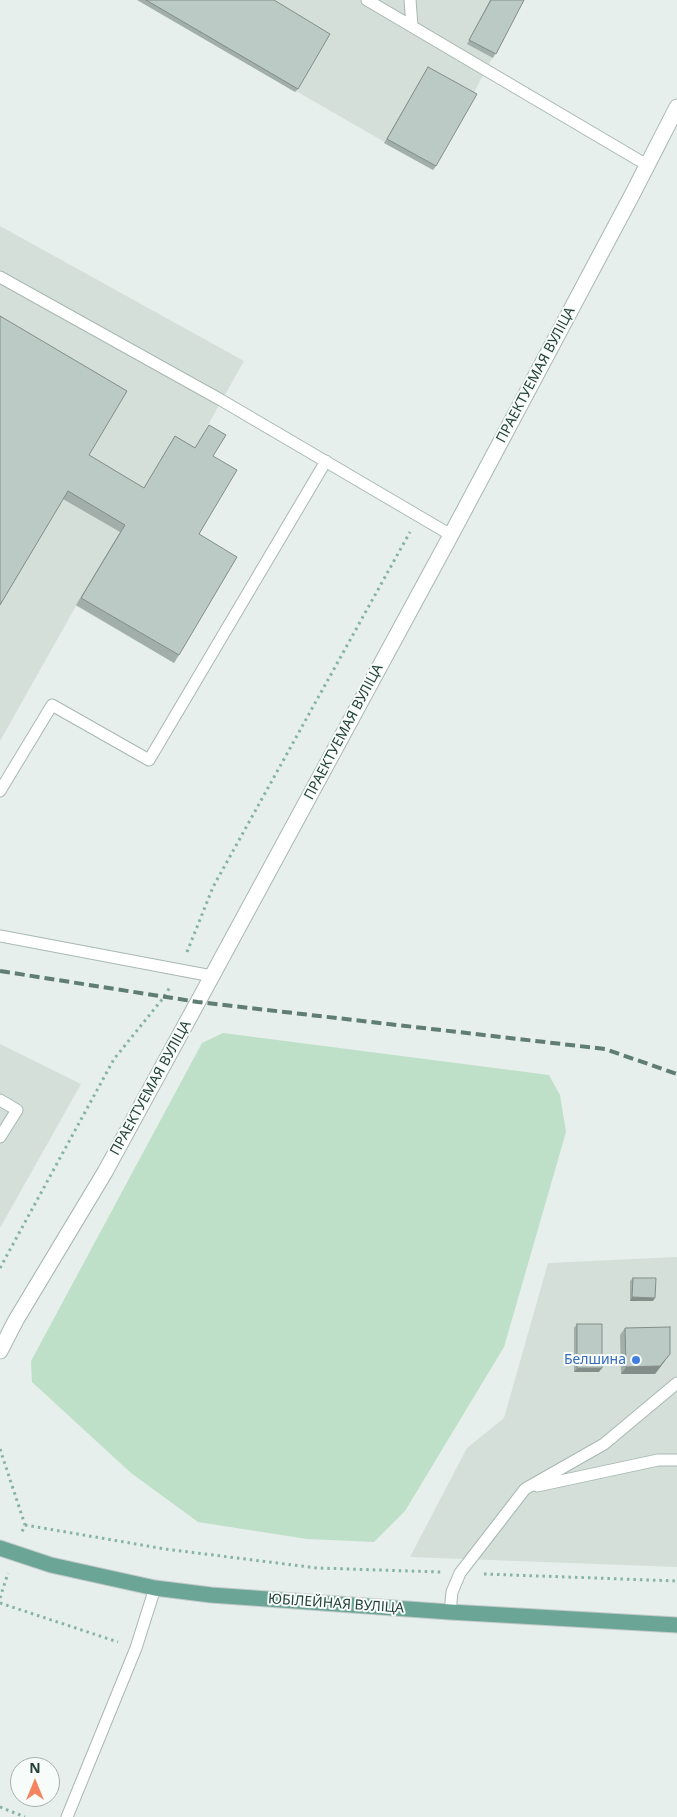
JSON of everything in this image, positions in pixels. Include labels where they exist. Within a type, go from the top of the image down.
[{"type":"main road","name":"ЮБІЛЕЙНАЯ ВУЛІЦА","points":[[0,1548],[51,1565],[155,1588],[211,1595],[450,1612],[677,1625]]},
{"type":"street","name":"ПРАЕКТУЕМАЯ ВУЛІЦА","points":[[0,1351],[16,1320],[105,1172],[212,976],[451,534],[677,107]]},
{"type":"lane","points":[[367,0],[647,166]]},
{"type":"lane","points":[[410,0],[412,26]]},
{"type":"lane","points":[[0,277],[221,400],[451,534]]},
{"type":"lane","points":[[0,791],[52,704],[148,760],[326,461]]},
{"type":"lane","points":[[0,936],[212,976]]},
{"type":"lane","points":[[0,1100],[17,1110],[0,1137]]},
{"type":"lane","points":[[450,1612],[452,1592],[460,1573],[525,1489],[604,1444],[677,1383]]},
{"type":"lane","points":[[525,1489],[658,1460],[677,1460]]},
{"type":"lane","points":[[67,1817],[136,1648],[155,1588]]},
{"type":"path","points":[[0,1268],[114,1059],[164,996],[179,970],[214,887],[419,516]]},
{"type":"path","points":[[0,1450],[25,1525],[0,1598]]},
{"type":"path","points":[[25,1525],[166,1549],[317,1568],[677,1582]]},
{"type":"path","points":[[0,1603],[136,1648]]},
{"type":"path","points":[[0,1807],[25,1817]]},
{"type":"shaded area","points":[[138,0],[523,0],[433,170]]},
{"type":"shaded area","points":[[0,226],[244,361],[204,432],[208,464],[194,541],[232,564],[174,663],[76,606],[0,741]]},
{"type":"shaded area","points":[[0,1044],[81,1084],[0,1228]]},
{"type":"shaded area","points":[[677,1257],[677,1567],[410,1557],[467,1448],[504,1418],[548,1263]]},
{"type":"green space","points":[[223,1033],[549,1075],[560,1095],[566,1132],[504,1347],[405,1511],[374,1542],[307,1539],[198,1522],[131,1473],[32,1382],[31,1361],[202,1043]]},
{"type":"building","points":[[146,0],[274,0],[330,34],[298,89]]},
{"type":"building","points":[[491,0],[524,0],[496,54],[469,40]]},
{"type":"building","points":[[428,67],[477,94],[436,166],[387,139]]},
{"type":"building","points":[[0,316],[127,391],[89,455],[144,488],[175,436],[195,448],[209,425],[226,435],[213,456],[237,470],[199,534],[237,557],[179,655],[81,598],[125,525],[68,491],[0,605]]},
{"type":"building","points":[[633,1278],[656,1278],[655,1298],[632,1297]]},
{"type":"building","points":[[577,1324],[602,1324],[602,1368],[577,1368]]},
{"type":"building","points":[[670,1327],[670,1354],[660,1366],[626,1367],[625,1328]]},
{"type":"railway","points":[[0,971],[198,1002],[605,1049],[677,1074]]},
{"type":"place","name":"Белшина","points":[[636,1360]]}]
